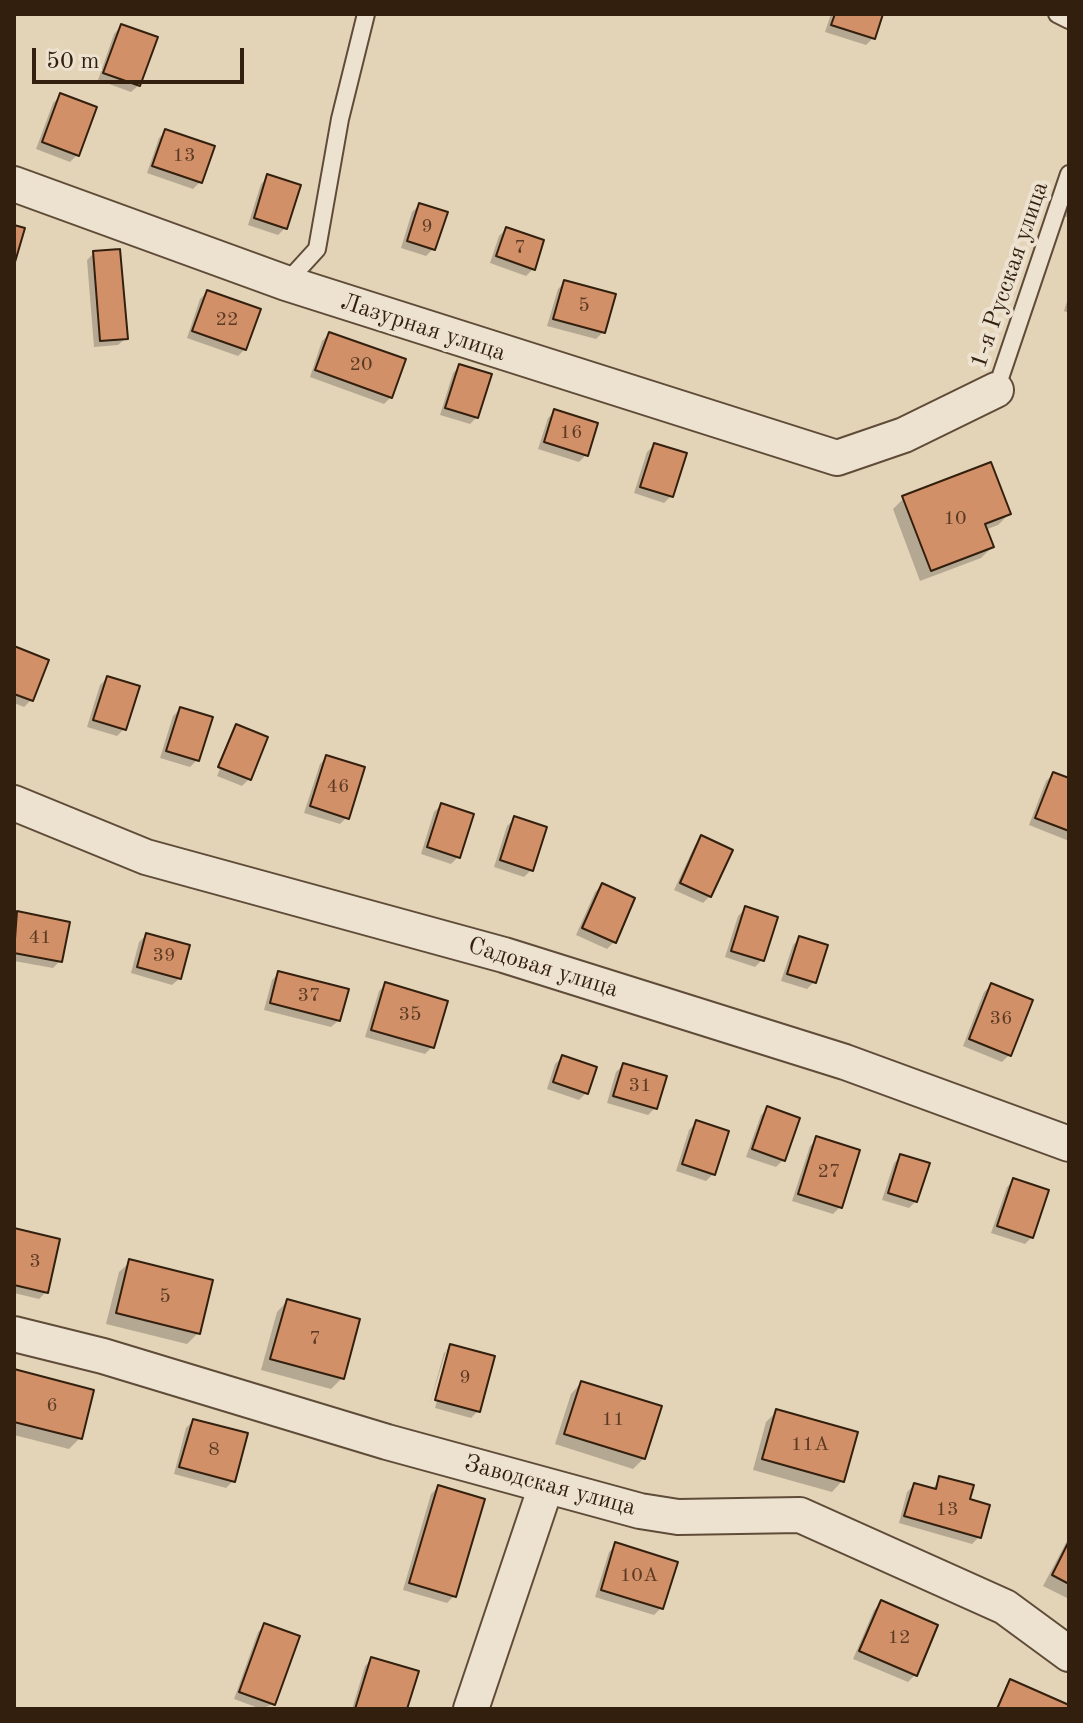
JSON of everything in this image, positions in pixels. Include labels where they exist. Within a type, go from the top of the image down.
[{"type":"street","name":"Лазурная улица","points":[[14,184],[286,283],[837,458],[904,435],[996,390]]},
{"type":"street","name":"Садовая улица","points":[[14,803],[146,857],[563,973],[845,1062],[1069,1144]]},
{"type":"street","name":"Заводская улица","points":[[14,1334],[103,1356],[387,1442],[640,1511],[678,1517],[800,1515],[1005,1607],[1069,1654]]},
{"type":"street","points":[[471,1709],[546,1486]]},
{"type":"lane","points":[[286,283],[317,249],[340,119],[366,14]]},
{"type":"lane","points":[[1057,14],[1069,20]]},
{"type":"lane","name":"1-я Русская улица","points":[[996,390],[1069,174]]},
{"type":"building","points":[[835,14],[883,14],[875,39],[831,25]]},
{"type":"building","points":[[121,24],[158,37],[140,86],[103,73]]},
{"type":"building","points":[[60,93],[97,107],[79,156],[42,142]]},
{"type":"building","points":[[165,129],[215,146],[202,183],[152,166]]},
{"type":"building","points":[[267,174],[301,185],[287,229],[254,218]]},
{"type":"building","points":[[419,203],[448,212],[435,250],[407,241]]},
{"type":"building","points":[[14,225],[25,228],[15,262],[14,261]]},
{"type":"building","points":[[506,227],[544,240],[535,270],[496,256]]},
{"type":"building","points":[[120,249],[128,339],[100,341],[93,251]]},
{"type":"building","points":[[564,280],[616,294],[605,333],[553,319]]},
{"type":"building","points":[[207,290],[261,309],[246,350],[192,331]]},
{"type":"building","points":[[329,332],[406,359],[392,398],[315,370]]},
{"type":"building","points":[[459,364],[492,374],[478,418],[445,408]]},
{"type":"building","points":[[554,409],[598,423],[588,456],[544,442]]},
{"type":"building","points":[[654,443],[687,453],[673,497],[640,487]]},
{"type":"building","points":[[991,462],[1011,514],[985,524],[994,547],[931,571],[902,496]]},
{"type":"building","points":[[14,646],[49,660],[33,701],[14,694]]},
{"type":"building","points":[[107,676],[140,686],[126,730],[93,720]]},
{"type":"building","points":[[180,707],[213,717],[199,761],[166,751]]},
{"type":"building","points":[[236,724],[268,737],[251,780],[218,767]]},
{"type":"building","points":[[326,755],[365,767],[349,819],[310,806]]},
{"type":"building","points":[[1053,772],[1069,778],[1069,831],[1035,818]]},
{"type":"building","points":[[441,803],[474,814],[460,858],[427,847]]},
{"type":"building","points":[[514,816],[547,827],[533,871],[500,860]]},
{"type":"building","points":[[701,835],[733,850],[711,897],[680,883]]},
{"type":"building","points":[[602,883],[635,898],[616,943],[582,928]]},
{"type":"building","points":[[745,906],[778,917],[764,961],[731,951]]},
{"type":"building","points":[[17,911],[70,922],[62,962],[14,953]]},
{"type":"building","points":[[146,933],[190,945],[181,979],[137,967]]},
{"type":"building","points":[[799,936],[828,945],[816,983],[787,974]]},
{"type":"building","points":[[278,971],[349,989],[340,1021],[270,1003]]},
{"type":"building","points":[[385,982],[448,1001],[434,1048],[371,1030]]},
{"type":"building","points":[[991,983],[1033,1000],[1011,1056],[969,1039]]},
{"type":"building","points":[[562,1055],[597,1067],[588,1094],[553,1082]]},
{"type":"building","points":[[623,1063],[667,1076],[657,1109],[613,1096]]},
{"type":"building","points":[[767,1106],[800,1118],[785,1161],[752,1149]]},
{"type":"building","points":[[696,1120],[729,1131],[715,1175],[682,1164]]},
{"type":"building","points":[[816,1136],[860,1150],[842,1208],[798,1194]]},
{"type":"building","points":[[900,1154],[930,1163],[917,1202],[888,1193]]},
{"type":"building","points":[[1013,1178],[1049,1190],[1033,1238],[997,1226]]},
{"type":"building","points":[[14,1228],[60,1239],[48,1293],[14,1285]]},
{"type":"building","points":[[129,1259],[213,1280],[200,1334],[116,1313]]},
{"type":"building","points":[[287,1299],[360,1319],[344,1379],[270,1359]]},
{"type":"building","points":[[450,1344],[495,1356],[480,1412],[435,1400]]},
{"type":"building","points":[[14,1369],[94,1390],[82,1439],[14,1422]]},
{"type":"building","points":[[581,1381],[662,1406],[645,1459],[564,1434]]},
{"type":"building","points":[[776,1409],[858,1432],[844,1482],[762,1459]]},
{"type":"building","points":[[193,1419],[248,1433],[235,1482],[179,1467]]},
{"type":"building","points":[[939,1476],[974,1485],[970,1499],[990,1505],[981,1538],[904,1516],[914,1483],[936,1489]]},
{"type":"building","points":[[438,1485],[485,1499],[456,1597],[409,1583]]},
{"type":"building","points":[[1069,1541],[1069,1584],[1052,1575]]},
{"type":"building","points":[[615,1542],[678,1562],[663,1609],[601,1590]]},
{"type":"building","points":[[881,1600],[938,1625],[917,1676],[859,1651]]},
{"type":"building","points":[[264,1623],[300,1636],[275,1705],[239,1692]]},
{"type":"building","points":[[371,1657],[419,1671],[407,1709],[355,1709]]},
{"type":"building","points":[[1010,1679],[1069,1705],[1069,1709],[997,1709]]}]
